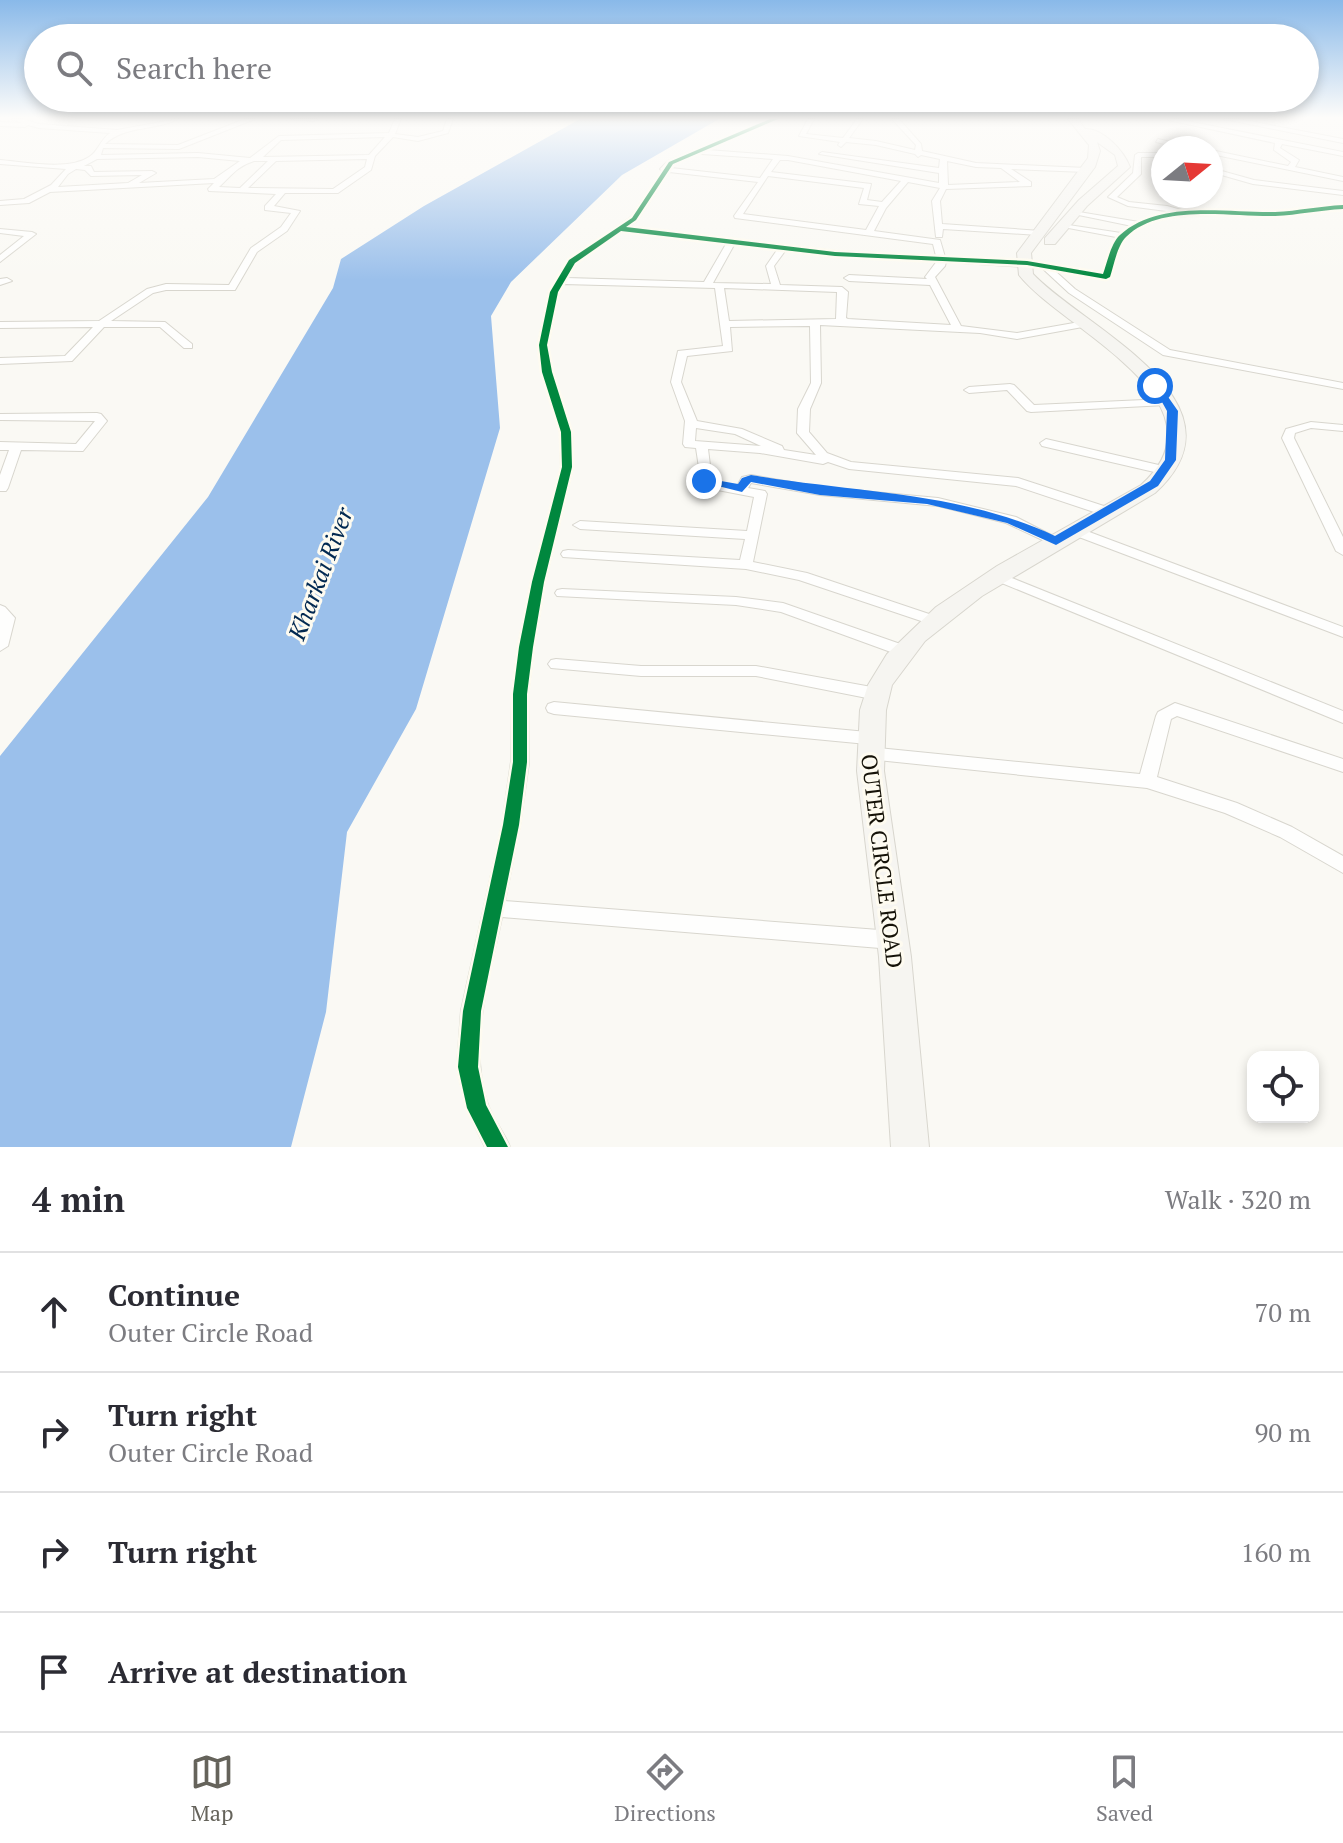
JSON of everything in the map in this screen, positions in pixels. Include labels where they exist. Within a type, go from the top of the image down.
[{"type":"main road","points":[[1033,263],[1024,253],[1084,173]]},
{"type":"main road","points":[[1118,173],[1073,213],[1026,275],[1132,361],[1166,402],[1172,411],[1174,432],[1171,460],[1163,470]]},
{"type":"main road","name":"OUTER CIRCLE ROAD","points":[[910,1147],[893,940],[868,746],[877,694],[904,651],[936,621],[997,576],[1154,483],[1163,470]]},
{"type":"street","points":[[48,190],[65,173]]},
{"type":"street","points":[[91,173],[152,173],[128,186]]},
{"type":"street","points":[[233,173],[212,189],[335,191],[362,173]]},
{"type":"street","points":[[242,190],[260,173]]},
{"type":"street","points":[[498,1147],[477,1108],[468,1067],[472,1011],[520,762],[520,694],[526,647],[538,582],[567,467],[566,432],[547,372],[543,345],[559,281],[572,262],[622,229],[640,211],[662,173]]},
{"type":"street","points":[[694,173],[865,185],[869,188],[862,202],[883,204]]},
{"type":"street","points":[[767,173],[739,217],[940,243]]},
{"type":"street","points":[[871,173],[944,186],[1028,184],[1012,173]]},
{"type":"street","points":[[944,173],[944,186],[936,201],[941,267],[931,274],[958,329]]},
{"type":"street","points":[[1137,173],[1112,197],[1118,201],[1151,205]]},
{"type":"street","points":[[1223,173],[1253,182],[1343,193]]},
{"type":"street","points":[[1311,173],[1343,179]]},
{"type":"street","points":[[179,184],[190,175]]},
{"type":"street","points":[[0,203],[20,203],[48,190],[223,179]]},
{"type":"street","points":[[869,233],[883,204],[906,179]]},
{"type":"street","points":[[0,361],[68,359],[100,326],[155,289],[232,288],[258,246],[284,229],[296,213],[268,208],[282,195],[278,191]]},
{"type":"street","points":[[622,229],[782,248],[1033,263],[1106,277],[1123,236],[1142,225],[1186,214],[1291,213],[1343,207]]},
{"type":"street","points":[[1172,208],[1186,214]]},
{"type":"street","points":[[1073,213],[1142,225]]},
{"type":"street","points":[[938,226],[1038,233]]},
{"type":"street","points":[[1062,226],[1123,236]]},
{"type":"street","points":[[0,231],[32,234],[0,259]]},
{"type":"street","points":[[707,286],[731,242]]},
{"type":"street","points":[[776,287],[770,266],[782,248]]},
{"type":"street","points":[[1033,263],[1167,353],[1343,386]]},
{"type":"street","points":[[1065,271],[1072,291]]},
{"type":"street","points":[[849,278],[933,282]]},
{"type":"street","points":[[559,281],[841,290],[841,319],[846,322]]},
{"type":"street","points":[[719,286],[728,349],[682,353],[676,382],[691,424],[689,444],[1018,482],[1108,512]]},
{"type":"street","points":[[815,321],[816,383],[801,422],[807,442],[835,462]]},
{"type":"street","points":[[725,324],[846,322],[1032,336],[1085,324]]},
{"type":"street","points":[[0,325],[162,324],[188,346]]},
{"type":"street","points":[[969,390],[1010,387],[1031,409],[1166,402]]},
{"type":"street","points":[[0,417],[100,418],[79,448],[0,446]]},
{"type":"street","points":[[691,424],[738,431],[785,453]]},
{"type":"street","points":[[1343,428],[1297,426],[1290,431],[1288,438],[1343,551]]},
{"type":"street","points":[[1046,443],[1163,470]]},
{"type":"street","points":[[2,488],[16,446]]},
{"type":"street","points":[[702,447],[706,484],[742,488],[761,494],[746,565]]},
{"type":"street","points":[[742,488],[746,480],[751,479],[820,491],[927,500],[1011,520],[1066,536],[1343,632]]},
{"type":"street","points":[[580,525],[753,535]]},
{"type":"street","points":[[568,554],[746,565],[802,576],[936,621]]},
{"type":"street","points":[[997,576],[1343,717]]},
{"type":"street","points":[[562,593],[736,601],[783,608],[904,651]]},
{"type":"street","points":[[0,610],[8,618],[0,646]]},
{"type":"street","points":[[556,664],[641,671],[756,671],[877,694]]},
{"type":"street","points":[[554,708],[1147,781],[1231,808],[1286,832],[1343,865]]},
{"type":"street","points":[[1147,781],[1164,716],[1175,709],[1343,766]]},
{"type":"street","points":[[494,908],[893,940]]},
{"type":"water","name":"Kharkai River","points":[[484,173],[626,173],[511,282],[491,316],[500,428],[416,709],[347,832],[326,1012],[291,1147],[0,1147],[0,756],[208,497],[333,288],[341,259],[424,206]]},
{"type":"cycle path","points":[[498,1147],[477,1108],[468,1067],[472,1011],[511,825],[520,762],[520,694],[526,647],[538,582],[567,467],[566,432],[547,372],[543,345],[554,292],[572,262],[634,219],[665,173]]},
{"type":"cycle path","points":[[622,229],[835,254],[1027,263],[1106,277],[1120,238],[1136,226],[1154,219],[1195,213],[1276,214],[1343,207]]},
{"type":"route","points":[[704,481],[709,485],[742,488],[746,480],[751,479],[820,491],[927,500],[981,515],[1002,517],[1056,541],[1154,483],[1171,460],[1174,432],[1172,411],[1155,386]]}]
